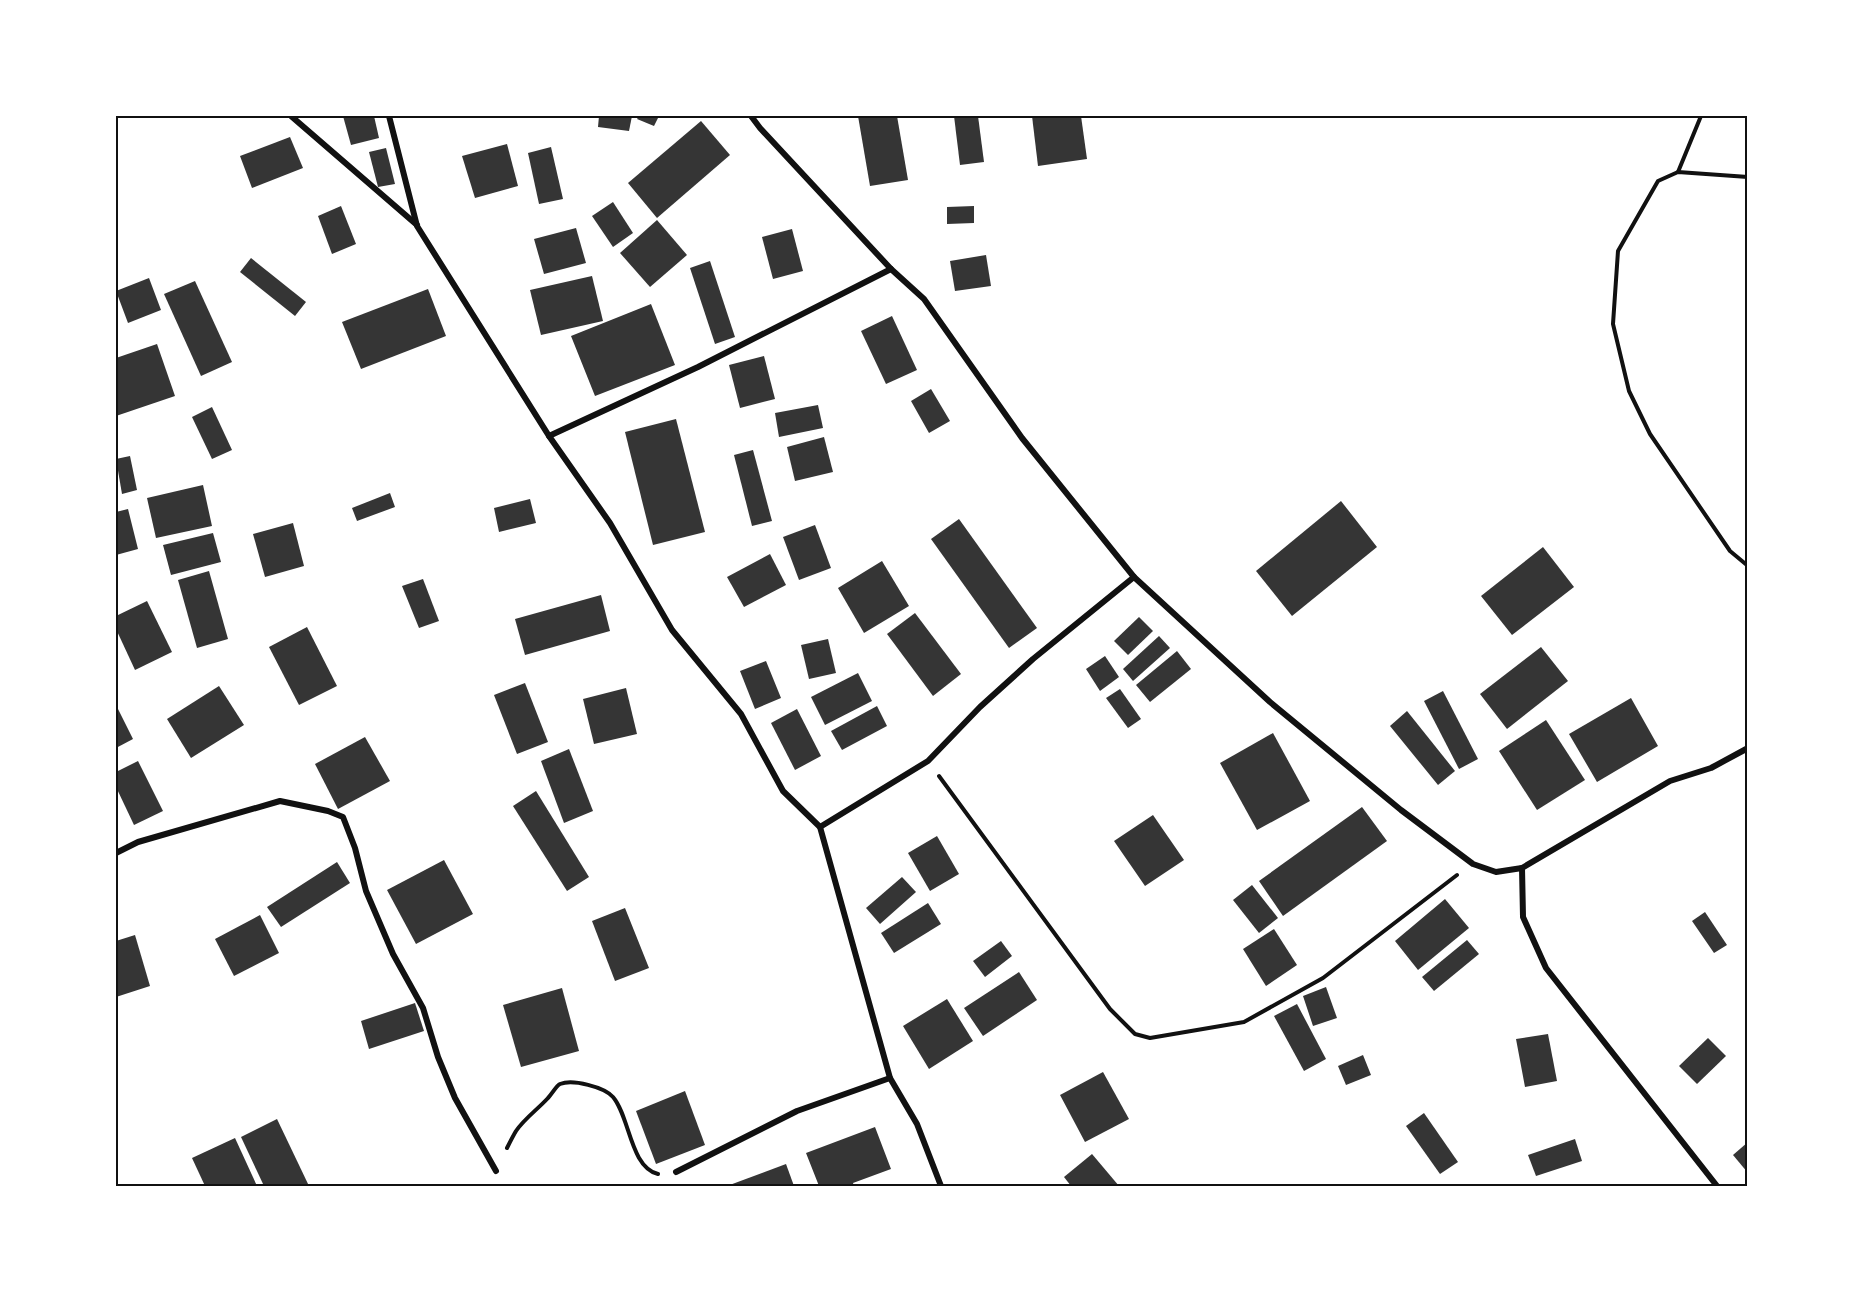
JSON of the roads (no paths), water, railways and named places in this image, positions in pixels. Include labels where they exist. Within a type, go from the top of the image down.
[{"type":"street","points":[[291,116],[417,226],[549,436],[610,523],[672,630],[741,714],[783,791],[820,827],[890,1078],[918,1124],[941,1186]]},
{"type":"street","points":[[389,116],[417,226]]},
{"type":"street","points":[[751,116],[891,269],[924,298],[1022,438],[1134,577],[1270,702],[1401,810],[1473,864],[1496,872],[1522,868],[1670,781],[1711,768],[1748,748]]},
{"type":"street","points":[[549,436],[698,368],[891,269]]},
{"type":"street","points":[[820,827],[928,761],[980,707],[1033,659],[1134,577]]},
{"type":"street","points":[[116,853],[138,842],[280,801],[328,811],[343,817],[355,848],[366,891],[393,954],[423,1008],[438,1057],[455,1098],[496,1171]]},
{"type":"street","points":[[1522,868],[1523,917],[1546,968],[1717,1186]]},
{"type":"street","points":[[676,1172],[797,1111],[890,1078]]}]
